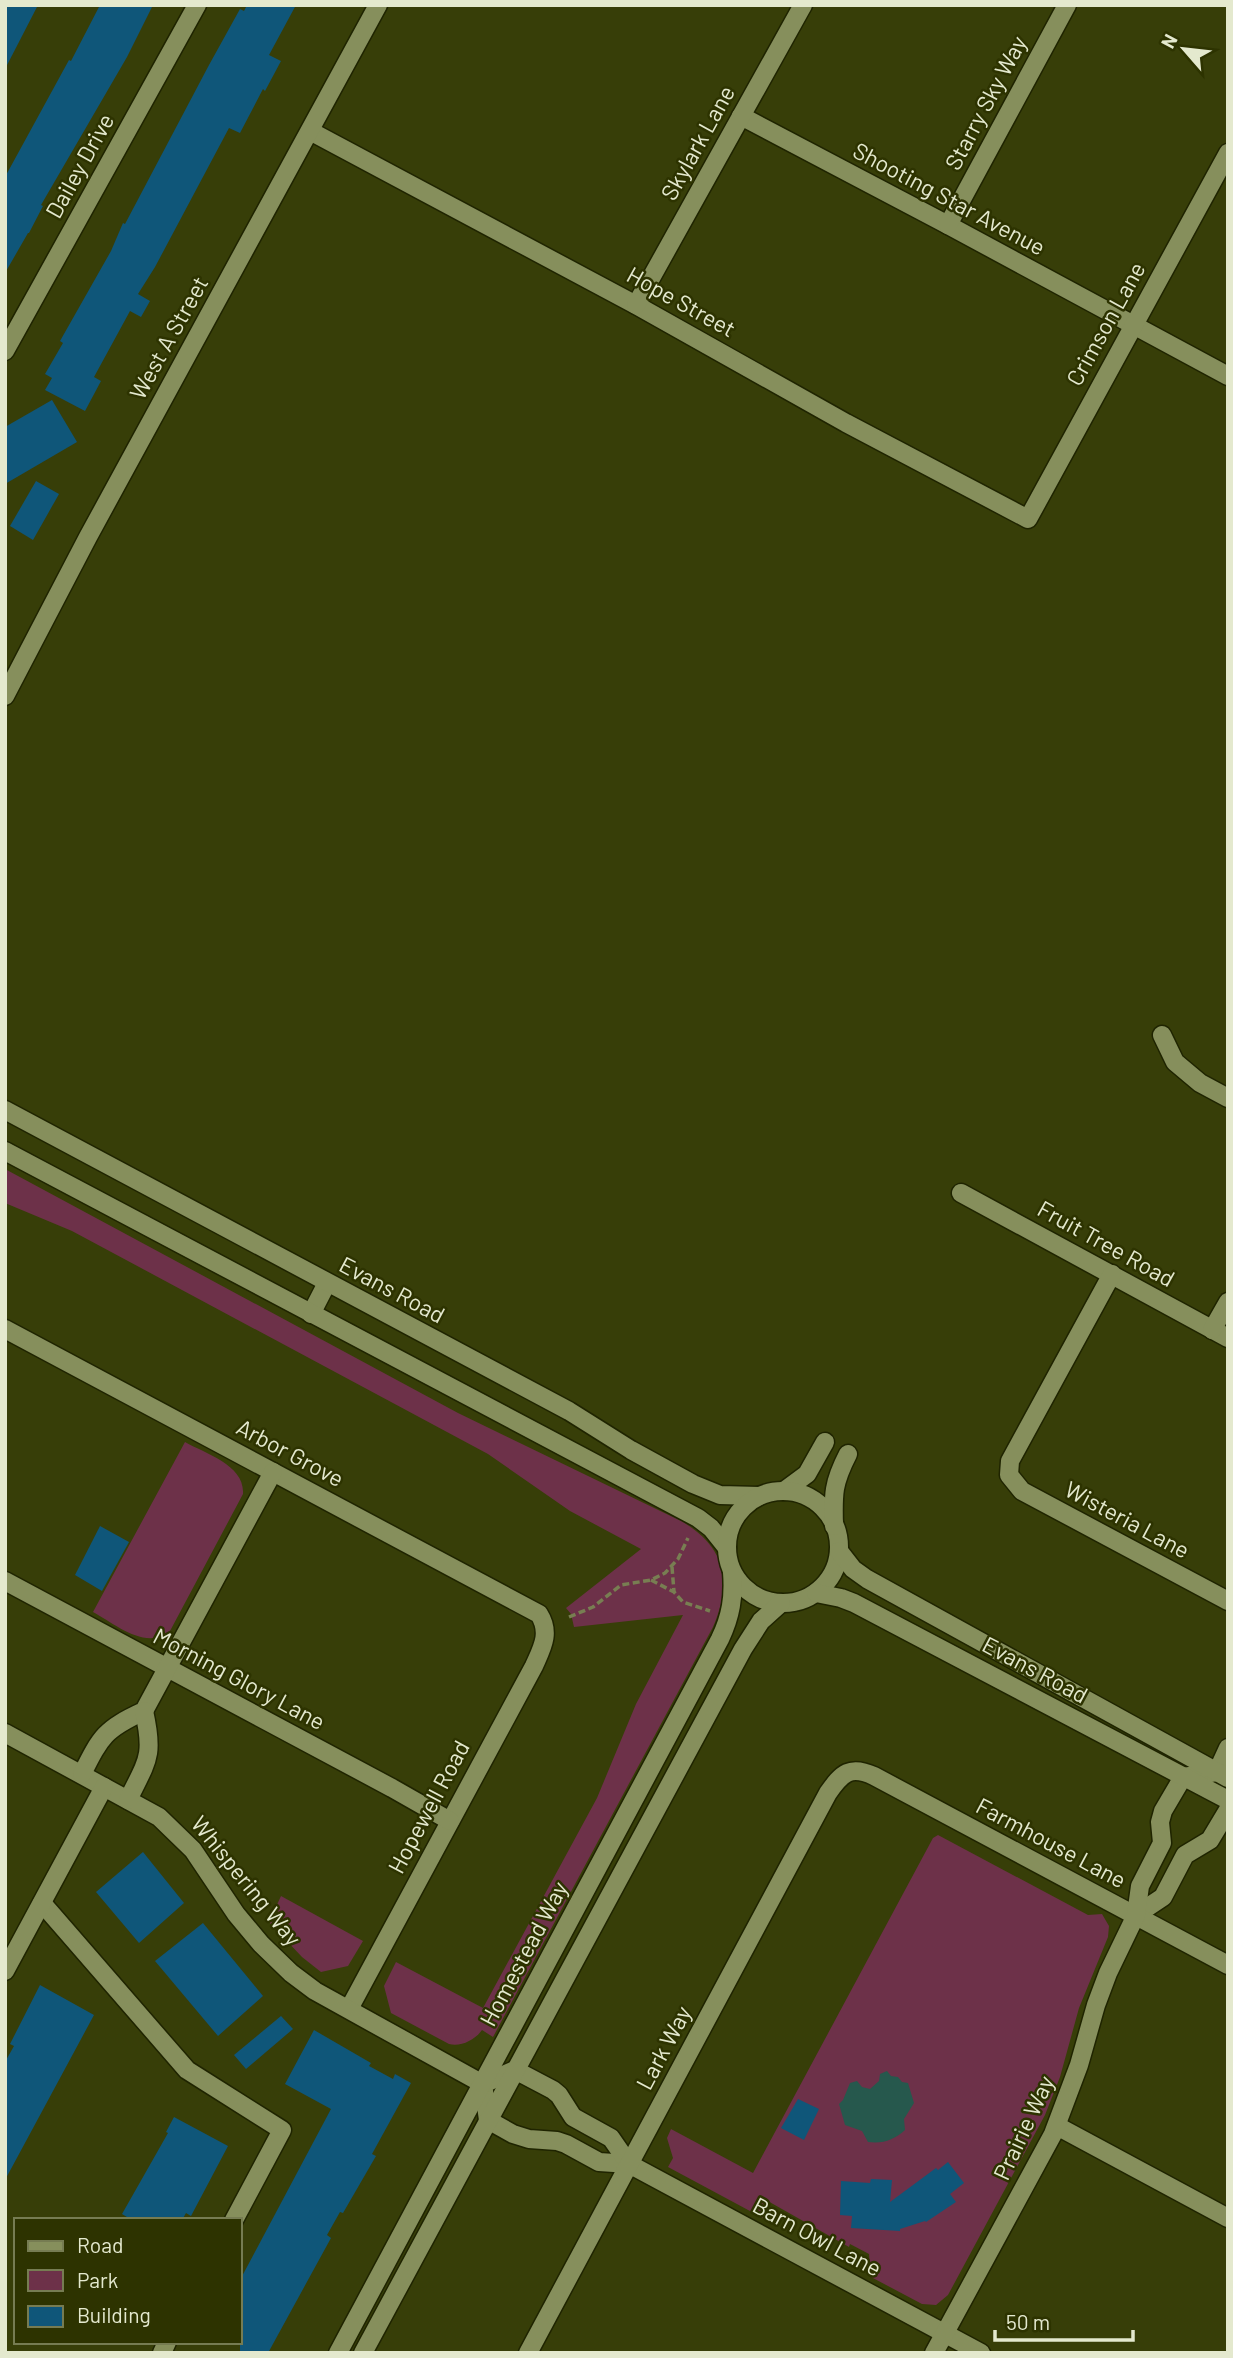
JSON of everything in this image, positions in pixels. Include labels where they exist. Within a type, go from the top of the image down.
[{"type":"street","name":"Dailey Drive","points":[[5,351],[197,5]]},
{"type":"street","name":"West A Street","points":[[5,696],[88,537],[378,5]]},
{"type":"street","name":"Skylark Lane","points":[[636,305],[803,5]]},
{"type":"street","name":"Starry Sky Way","points":[[948,225],[1067,5]]},
{"type":"street","name":"Shooting Star Avenue","points":[[741,116],[1228,376]]},
{"type":"street","name":"Hope Street","points":[[310,131],[1028,519]]},
{"type":"street","name":"Crimson Lane","points":[[1028,519],[1228,153]]},
{"type":"street","points":[[1162,1035],[1175,1062],[1200,1083],[1228,1098]]},
{"type":"street","name":"Evans Road","points":[[5,1110],[569,1411],[631,1450],[693,1484],[720,1495],[759,1496]]},
{"type":"street","points":[[5,1151],[698,1518],[711,1528],[727,1548]]},
{"type":"street","name":"Fruit Tree Road","points":[[961,1193],[1220,1334]]},
{"type":"street","name":"Wisteria Lane","points":[[1112,1274],[1010,1461],[1009,1475],[1022,1491],[1228,1601]]},
{"type":"street","points":[[311,1314],[327,1283]]},
{"type":"street","points":[[1220,1334],[1228,1302]]},
{"type":"street","name":"Arbor Grove","points":[[5,1329],[539,1614],[546,1626]]},
{"type":"street","points":[[825,1442],[807,1474],[784,1491],[759,1496],[739,1512],[728,1535],[727,1548],[732,1572],[739,1582],[758,1598],[781,1604],[793,1603],[816,1593],[832,1574],[839,1551],[833,1504],[836,1479],[848,1454]]},
{"type":"street","points":[[82,1774],[104,1735],[119,1723],[144,1711],[273,1472]]},
{"type":"street","points":[[784,1491],[809,1498],[820,1505],[834,1526]]},
{"type":"street","name":"Evans Road","points":[[839,1551],[853,1569],[867,1579],[1222,1775]]},
{"type":"street","name":"Homestead Way","points":[[338,2353],[720,1639],[732,1608],[732,1572]]},
{"type":"street","name":"Morning Glory Lane","points":[[5,1581],[450,1821]]},
{"type":"street","name":"Evans Road","points":[[816,1593],[854,1603],[1228,1800]]},
{"type":"street","name":"Homestead Way","points":[[363,2353],[748,1640],[761,1621],[781,1604]]},
{"type":"street","name":"Hopewell Road","points":[[349,2009],[534,1666],[545,1641],[546,1626]]},
{"type":"street","points":[[128,1800],[148,1758],[149,1734],[144,1711]]},
{"type":"street","name":"Whispering Way","points":[[5,1733],[159,1817],[184,1840],[236,1914],[261,1944],[307,1985],[483,2084]]},
{"type":"street","points":[[1228,1748],[1222,1775],[1228,1794]]},
{"type":"street","name":"Farmhouse Lane","points":[[849,1771],[863,1771],[874,1776],[1228,1965]]},
{"type":"street","name":"Lark Way","points":[[528,2353],[828,1793],[849,1771]]},
{"type":"street","points":[[1182,1777],[1222,1775]]},
{"type":"street","name":"Prairie Way","points":[[934,2353],[1056,2126],[1079,2065],[1108,1973],[1136,1915],[1140,1886],[1162,1843],[1160,1822],[1182,1777]]},
{"type":"street","points":[[5,1971],[104,1787]]},
{"type":"street","name":"Prairie Way","points":[[1136,1915],[1163,1897],[1185,1855],[1210,1840],[1228,1810]]},
{"type":"street","points":[[1162,1843],[1185,1855]]},
{"type":"street","points":[[42,1903],[187,2070],[282,2130],[234,2218]]},
{"type":"street","points":[[488,2120],[483,2084],[515,2070]]},
{"type":"street","name":"Barn Owl Lane","points":[[515,2070],[559,2095],[569,2114],[611,2138],[629,2164]]},
{"type":"street","points":[[555,2141],[569,2114]]},
{"type":"street","name":"Barn Owl Lane","points":[[488,2120],[513,2134],[528,2139],[555,2141],[599,2162],[629,2164],[981,2353]]},
{"type":"street","points":[[1056,2126],[1228,2218]]},
{"type":"path","points":[[569,1617],[593,1607],[621,1585],[651,1580],[671,1567],[688,1538]]},
{"type":"path","points":[[671,1567],[674,1592]]},
{"type":"path","points":[[651,1580],[674,1592],[683,1602],[710,1611]]},
{"type":"green space","points":[[5,1169],[458,1413],[681,1521],[696,1531],[716,1553],[721,1566],[723,1595],[713,1627],[493,2037],[482,2030],[467,2042],[449,2044],[391,2013],[384,1986],[396,1962],[483,2008],[597,1798],[636,1704],[683,1615],[574,1627],[571,1614],[566,1608],[641,1549],[570,1511],[488,1454],[72,1231],[5,1203]]},
{"type":"green space","points":[[185,1442],[231,1468],[238,1475],[243,1494],[170,1631],[161,1636],[141,1637],[121,1629],[93,1612]]},
{"type":"green space","points":[[938,1835],[1088,1915],[1102,1914],[1109,1926],[1108,1937],[1079,2008],[1060,2077],[1045,2115],[948,2295],[936,2305],[922,2304],[871,2277],[869,2254],[850,2244],[849,2247],[766,2200],[763,2218],[668,2167],[673,2158],[667,2138],[671,2129],[753,2173],[933,1838]]},
{"type":"green space","points":[[281,1896],[363,1941],[348,1966],[321,1972],[302,1957],[269,1922]]},
{"type":"water","points":[[887,2071],[891,2076],[908,2083],[914,2103],[904,2119],[905,2130],[888,2140],[868,2142],[862,2131],[845,2125],[839,2104],[850,2083],[857,2081],[862,2087],[870,2089],[879,2081],[880,2074]]},
{"type":"building","points":[[5,5],[38,5],[5,69]]},
{"type":"building","points":[[100,5],[153,5],[127,57],[5,273],[5,177]]},
{"type":"building","points":[[247,5],[296,5],[269,55],[281,61],[240,133],[229,128],[138,294],[150,301],[141,317],[130,311],[94,377],[101,381],[85,411],[45,390],[52,378],[45,374],[63,343],[60,341],[111,251],[123,223],[125,224],[209,65],[240,9],[244,11]]},
{"type":"building","points":[[52,400],[77,442],[5,484],[5,427]]},
{"type":"building","points":[[36,481],[59,494],[33,540],[10,526]]},
{"type":"building","points":[[100,1526],[129,1542],[102,1591],[75,1575]]},
{"type":"building","points":[[143,1852],[184,1903],[139,1943],[96,1892]]},
{"type":"building","points":[[203,1923],[263,1996],[218,2036],[155,1961]]},
{"type":"building","points":[[40,1985],[94,2015],[5,2180],[5,2062],[14,2046],[10,2044]]},
{"type":"building","points":[[281,2016],[293,2029],[246,2069],[234,2055]]},
{"type":"building","points":[[314,2030],[371,2063],[369,2066],[393,2079],[395,2074],[411,2083],[372,2154],[376,2156],[327,2235],[331,2238],[268,2353],[240,2353],[242,2276],[331,2109],[285,2084]]},
{"type":"building","points":[[798,2099],[819,2109],[804,2140],[781,2128]]},
{"type":"building","points":[[174,2117],[228,2146],[191,2216],[186,2213],[183,2218],[129,2218],[122,2214],[168,2133],[166,2132]]},
{"type":"building","points":[[948,2162],[964,2183],[950,2194],[956,2202],[926,2222],[900,2231],[851,2228],[852,2216],[840,2215],[841,2181],[870,2183],[871,2179],[892,2180],[890,2202]]}]
